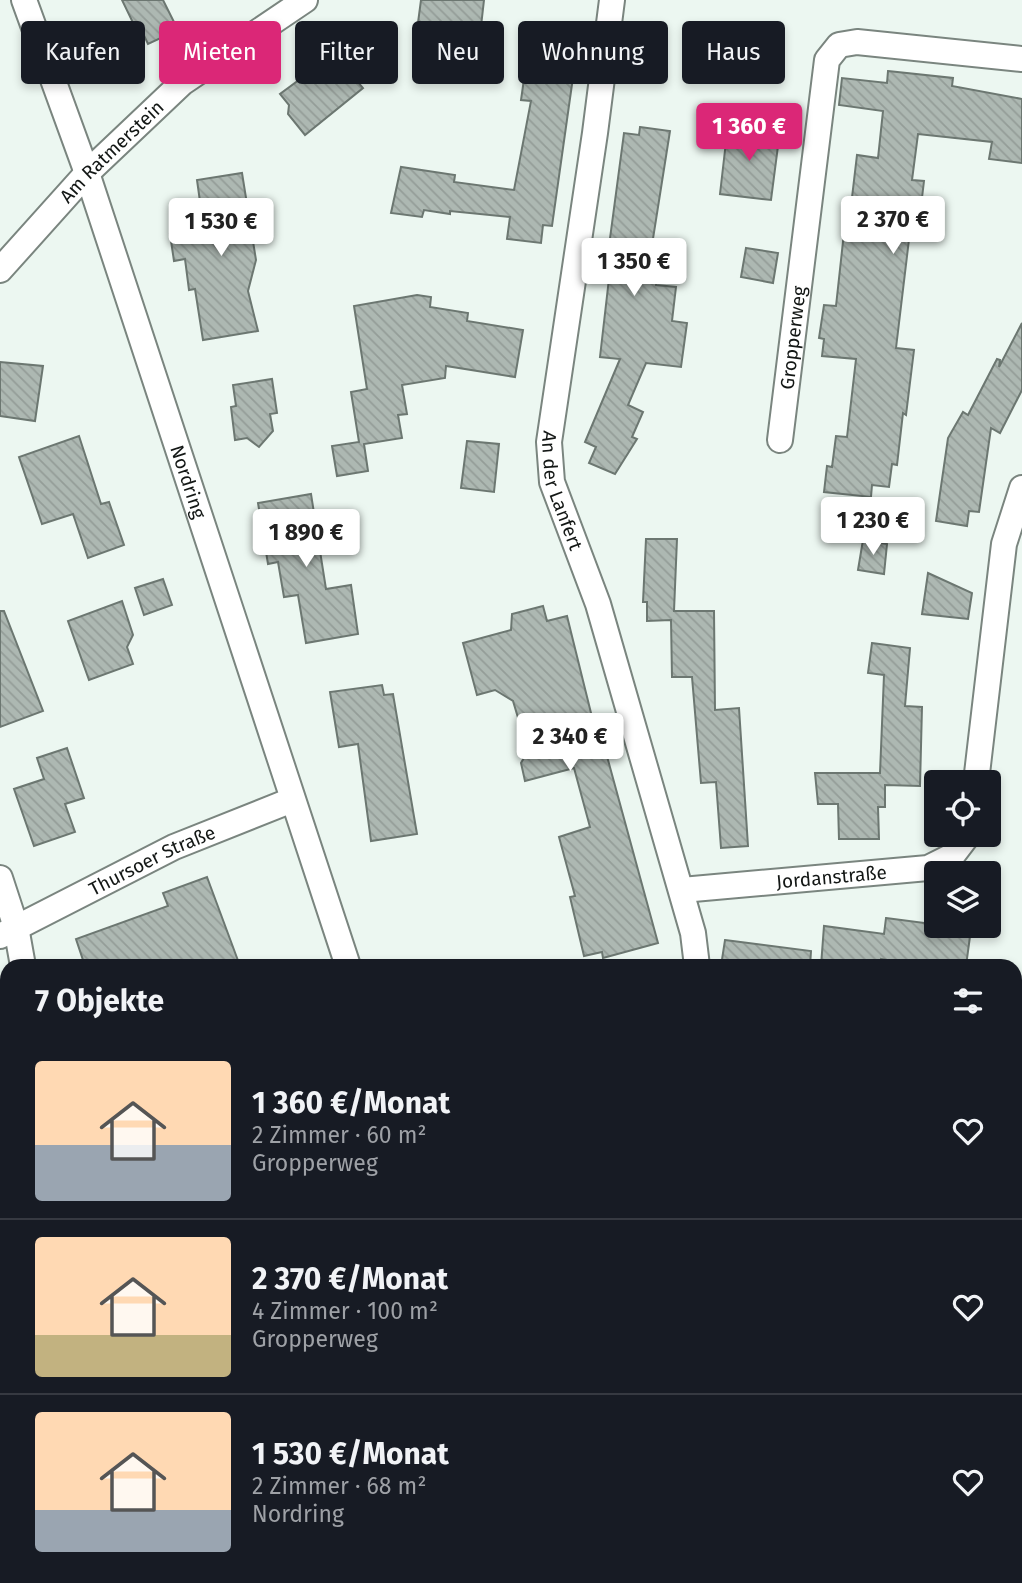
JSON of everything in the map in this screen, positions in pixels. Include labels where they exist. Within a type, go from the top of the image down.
[{"type":"street","name":"Nordring","points":[[24,0],[87,173],[346,959]]},
{"type":"street","name":"Am Ratmerstein","points":[[0,270],[87,173],[182,83],[305,0]]},
{"type":"street","name":"An der Lanfert","points":[[612,0],[549,442],[552,482],[598,604],[682,890],[693,933],[696,959]]},
{"type":"street","name":"Gropperweg","points":[[780,440],[827,60],[839,45],[858,42],[1022,59]]},
{"type":"street","points":[[977,770],[1004,544],[1022,488]]},
{"type":"street","name":"Thursoer Straße","points":[[8,932],[174,847],[292,800]]},
{"type":"street","name":"Jordanstraße","points":[[682,890],[928,868],[952,856],[959,847]]},
{"type":"street","points":[[0,878],[8,932],[20,959]]},
{"type":"building","points":[[122,0],[163,0],[174,21],[159,21],[159,39],[148,44],[145,38],[145,21],[132,21]]},
{"type":"building","points":[[421,0],[484,0],[482,21],[418,21]]},
{"type":"building","points":[[888,71],[953,78],[952,86],[1022,99],[1022,163],[989,159],[992,142],[918,134],[912,180],[924,181],[921,206],[913,206],[896,348],[914,350],[906,415],[903,413],[897,465],[892,464],[889,487],[872,485],[871,497],[824,492],[827,466],[832,467],[836,436],[847,437],[856,359],[822,356],[824,339],[819,338],[824,305],[836,306],[847,205],[851,206],[857,155],[878,158],[883,111],[839,105],[842,78],[887,83]]},
{"type":"building","points":[[295,83],[360,84],[363,88],[305,135],[288,114],[289,105],[280,94]]},
{"type":"building","points":[[523,84],[572,84],[552,226],[543,225],[541,243],[507,239],[510,217],[424,210],[422,217],[391,213],[401,167],[455,175],[454,182],[514,190],[531,101],[521,100]]},
{"type":"building","points":[[728,124],[775,130],[773,146],[778,146],[771,200],[720,194]]},
{"type":"building","points":[[640,127],[670,131],[649,264],[658,265],[656,285],[676,287],[672,321],[687,323],[681,367],[646,363],[628,405],[643,412],[632,437],[637,439],[615,474],[589,463],[596,447],[585,442],[620,359],[600,357],[611,261],[607,261],[624,133],[639,135]]},
{"type":"building","points":[[242,173],[256,260],[248,291],[258,331],[203,340],[195,289],[189,290],[185,259],[174,261],[170,234],[204,230],[197,180]]},
{"type":"building","points":[[746,248],[778,253],[773,283],[741,277]]},
{"type":"building","points":[[417,295],[431,297],[430,307],[468,313],[467,321],[523,330],[515,377],[446,366],[445,378],[402,385],[407,414],[398,415],[402,438],[364,444],[368,471],[337,476],[332,446],[359,442],[351,392],[367,389],[354,306]]},
{"type":"building","points":[[1022,323],[1022,390],[1000,433],[991,428],[979,512],[969,511],[967,526],[936,521],[948,438],[963,412],[968,415],[997,359],[1000,360],[999,367]]},
{"type":"building","points":[[0,362],[43,366],[35,421],[0,416]]},
{"type":"building","points":[[272,379],[277,413],[270,414],[273,431],[259,447],[247,438],[235,440],[231,407],[236,406],[233,385]]},
{"type":"building","points":[[79,436],[101,504],[109,502],[124,545],[88,558],[73,514],[42,524],[19,457]]},
{"type":"building","points":[[467,441],[499,444],[494,492],[461,488]]},
{"type":"building","points":[[311,494],[326,589],[351,585],[358,634],[306,643],[298,595],[284,597],[278,562],[268,564],[258,503]]},
{"type":"building","points":[[646,539],[677,539],[674,611],[714,611],[715,710],[739,708],[748,846],[721,848],[716,782],[701,783],[692,677],[672,677],[671,620],[647,621],[647,602],[643,602]]},
{"type":"building","points":[[863,540],[887,544],[884,574],[858,570]]},
{"type":"building","points":[[928,573],[972,593],[968,619],[922,614]]},
{"type":"building","points":[[163,579],[172,605],[144,615],[135,588]]},
{"type":"building","points":[[122,601],[133,635],[127,647],[133,664],[89,680],[68,621]]},
{"type":"building","points":[[543,606],[547,621],[567,616],[592,717],[596,716],[658,943],[603,958],[602,952],[584,956],[570,897],[575,896],[559,837],[590,827],[574,768],[525,781],[521,763],[528,751],[513,701],[495,690],[477,695],[463,643],[511,630],[512,614]]},
{"type":"building","points":[[0,611],[4,611],[43,711],[0,727]]},
{"type":"building","points":[[872,643],[910,648],[905,706],[922,707],[920,786],[885,785],[885,807],[878,807],[879,839],[839,839],[838,804],[818,804],[815,773],[880,773],[884,675],[868,673]]},
{"type":"building","points":[[382,685],[384,695],[393,694],[417,834],[371,841],[358,744],[339,747],[330,692]]},
{"type":"building","points":[[67,748],[84,798],[65,804],[75,832],[34,846],[14,789],[44,779],[37,758]]},
{"type":"building","points":[[207,877],[237,959],[83,959],[76,939],[168,906],[163,893]]},
{"type":"building","points":[[886,918],[924,923],[924,938],[970,938],[967,959],[822,959],[824,926],[884,934]]},
{"type":"building","points":[[725,940],[811,951],[810,959],[722,959]]}]
